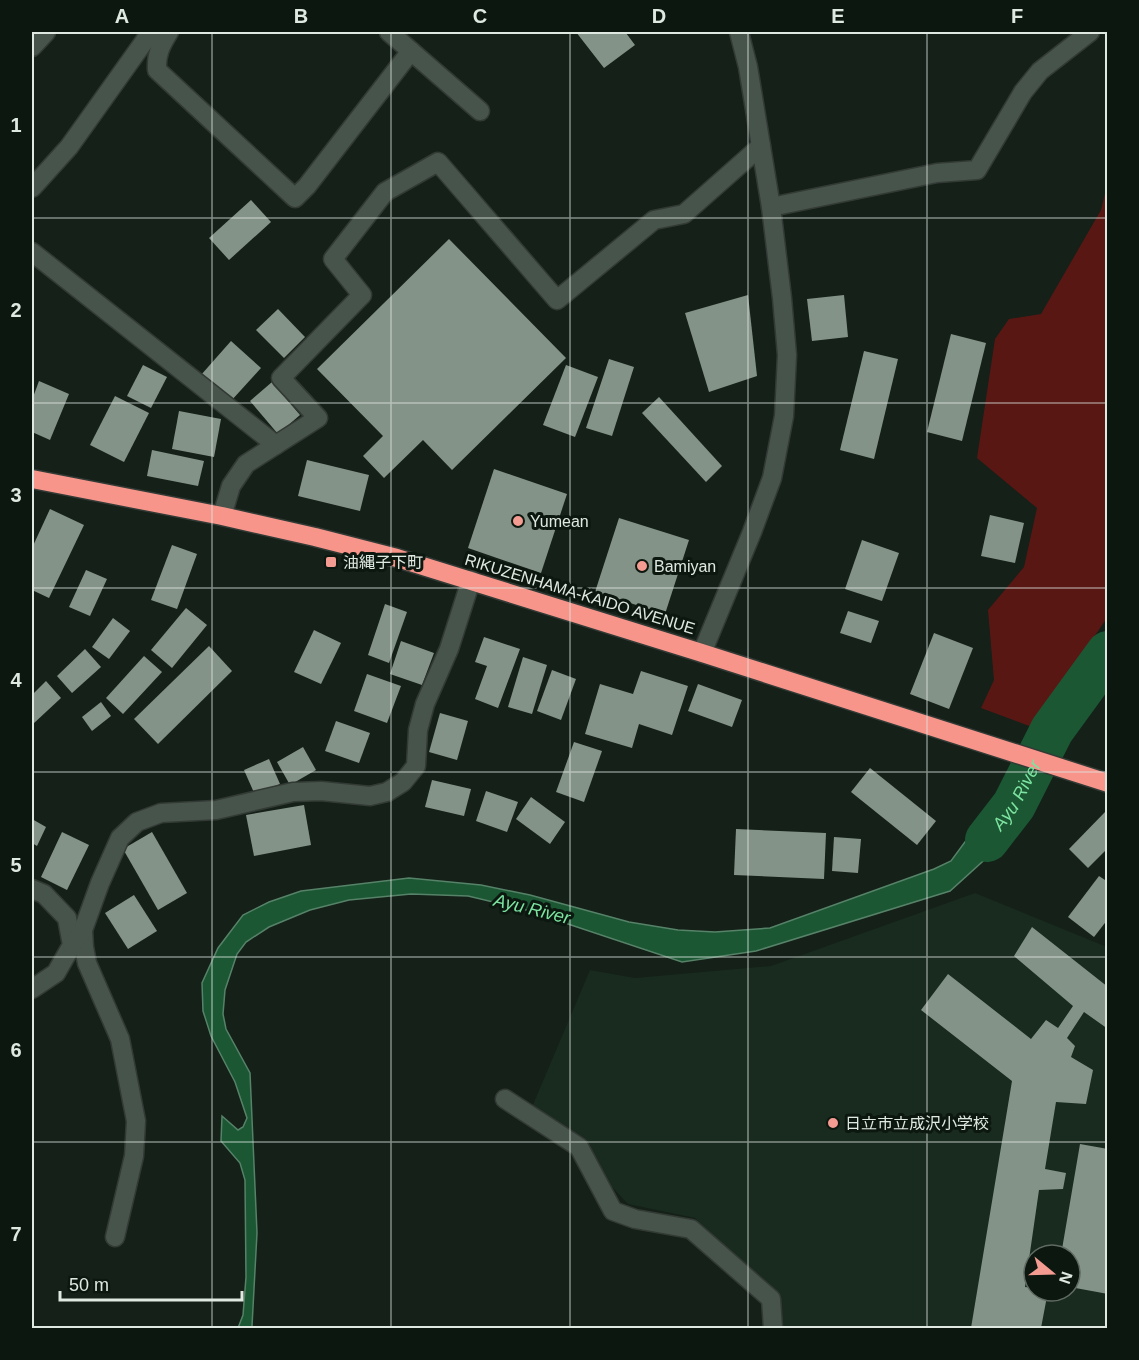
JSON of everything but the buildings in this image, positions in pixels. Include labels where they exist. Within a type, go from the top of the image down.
[{"type":"highway","name":"RIKUZENHAMA-KAIDO AVENUE","points":[[32,479],[222,516],[315,537],[471,580],[1107,783]]},
{"type":"street","points":[[32,47],[46,32]]},
{"type":"street","points":[[389,32],[480,111]]},
{"type":"street","points":[[771,207],[937,173],[977,170],[1023,92],[1040,71],[1089,32]]},
{"type":"street","points":[[702,653],[772,478],[784,416],[787,356],[771,207],[743,33]]},
{"type":"street","points":[[159,35],[156,58],[158,70],[296,198],[411,51]]},
{"type":"street","points":[[32,188],[69,147],[159,35]]},
{"type":"street","points":[[222,516],[231,486],[246,464],[318,418],[281,378],[362,296],[333,259],[385,192],[438,162],[557,300],[654,220],[684,214],[760,147]]},
{"type":"street","points":[[32,252],[276,445]]},
{"type":"street","points":[[32,989],[56,973],[78,938],[120,838],[137,822],[161,813],[216,810],[293,792],[321,791],[370,796],[387,792],[403,782],[416,766],[418,730],[425,704],[448,649],[471,580]]},
{"type":"street","points":[[32,889],[44,894],[67,918],[84,947],[87,963],[120,1039],[136,1121],[134,1156],[115,1237]]},
{"type":"street","points":[[505,1099],[579,1147],[613,1210],[635,1219],[691,1229],[771,1299],[773,1329]]},
{"type":"shaded area","points":[[1107,185],[1107,618],[1032,727],[981,708],[994,680],[988,610],[1024,567],[1037,508],[977,458],[995,339],[1009,319],[1041,314],[1101,210]]},
{"type":"shaded area","name":"日立市立成沢小学校","points":[[975,893],[1107,947],[1107,1328],[782,1328],[781,1309],[773,1293],[695,1218],[628,1204],[611,1186],[584,1140],[532,1107],[590,970],[635,978],[771,966]]},
{"type":"water","points":[[1107,631],[1107,670],[1060,736],[1035,727]]},
{"type":"water","points":[[1007,785],[1035,794],[1014,833],[950,891],[756,951],[682,962],[523,909],[468,896],[411,894],[349,900],[310,910],[269,927],[246,942],[237,954],[225,990],[223,1014],[226,1029],[250,1073],[257,1233],[252,1326],[251,1328],[238,1328],[243,1315],[246,1277],[245,1180],[240,1163],[221,1141],[222,1116],[238,1130],[243,1127],[247,1118],[235,1082],[211,1036],[203,1011],[202,983],[218,948],[243,915],[269,902],[301,891],[409,878],[481,885],[530,895],[629,922],[678,930],[715,932],[770,928],[951,861]]},
{"type":"waterway","name":"Ayu River","points":[[987,840],[1014,805],[1052,730],[1108,653]]},
{"type":"place","name":"Yumean","points":[[518,521]]},
{"type":"place","name":"油縄子下町","points":[[331,562]]},
{"type":"place","name":"Bamiyan","points":[[642,566]]},
{"type":"place","name":"日立市立成沢小学校","points":[[833,1123]]}]
